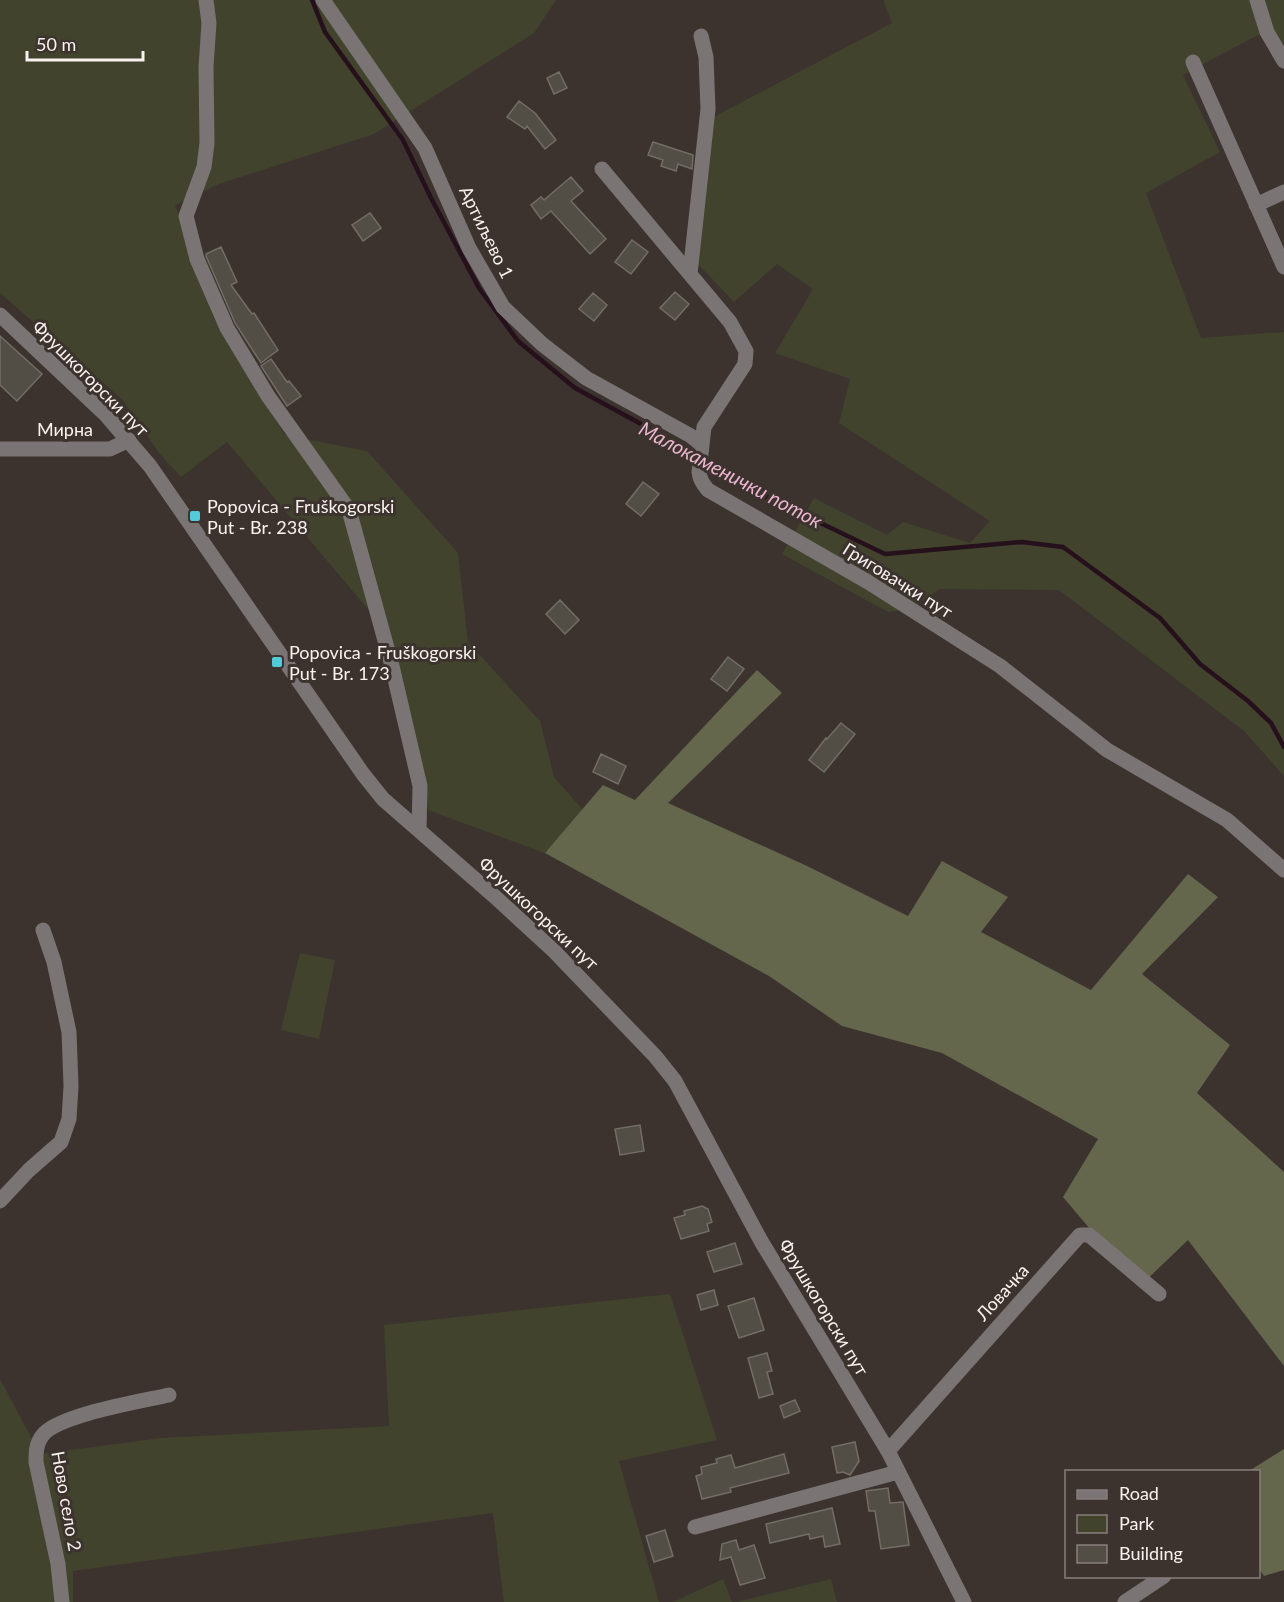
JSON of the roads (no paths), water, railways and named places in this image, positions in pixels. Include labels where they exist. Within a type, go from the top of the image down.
[{"type":"street","points":[[206,0],[209,23],[206,67],[207,143],[204,167],[186,216],[197,259],[227,328],[268,396],[349,510],[392,666],[420,786],[419,829]]},
{"type":"street","name":"Артиљево 1","points":[[323,0],[424,148],[445,190],[469,248],[503,307],[542,344],[586,378],[691,436],[702,445]]},
{"type":"street","points":[[1257,0],[1267,32],[1284,62]]},
{"type":"street","points":[[690,274],[708,109],[706,57],[701,36]]},
{"type":"street","points":[[1193,62],[1284,267]]},
{"type":"street","name":"Григовачки пут","points":[[602,169],[730,322],[746,351],[745,364],[704,427],[699,472],[700,479],[708,490],[868,582],[1000,666],[1107,750],[1227,820],[1284,870]]},
{"type":"street","points":[[1256,205],[1284,192]]},
{"type":"street","name":"Фрушкогорски пут","points":[[0,315],[106,415],[129,440],[180,508],[363,774],[383,799],[561,958],[655,1056],[675,1081],[767,1251],[888,1451],[964,1602]]},
{"type":"street","name":"Мирна","points":[[0,449],[110,448],[129,440]]},
{"type":"street","points":[[0,1202],[29,1170],[61,1142],[69,1119],[71,1086],[69,1032],[54,962],[43,930]]},
{"type":"street","name":"Ловачка","points":[[888,1451],[1080,1235],[1089,1235],[1159,1294]]},
{"type":"street","name":"Ново село 2","points":[[62,1602],[58,1564],[36,1462],[36,1447],[43,1434],[53,1426],[95,1412],[169,1395]]},
{"type":"street","points":[[695,1527],[898,1472]]},
{"type":"street","points":[[1125,1602],[1161,1578]]},
{"type":"waterway","name":"Малокаменички поток","points":[[312,0],[325,32],[403,140],[479,288],[518,341],[575,388],[663,436],[754,491],[885,554],[1022,542],[1063,547],[1160,618],[1200,664],[1248,701],[1271,723],[1284,747]]},
{"type":"place","name":"Popovica - Fruškogorski Put - Br. 238","points":[[195,516]]},
{"type":"place","name":"Popovica - Fruškogorski Put - Br. 173","points":[[277,662]]}]
